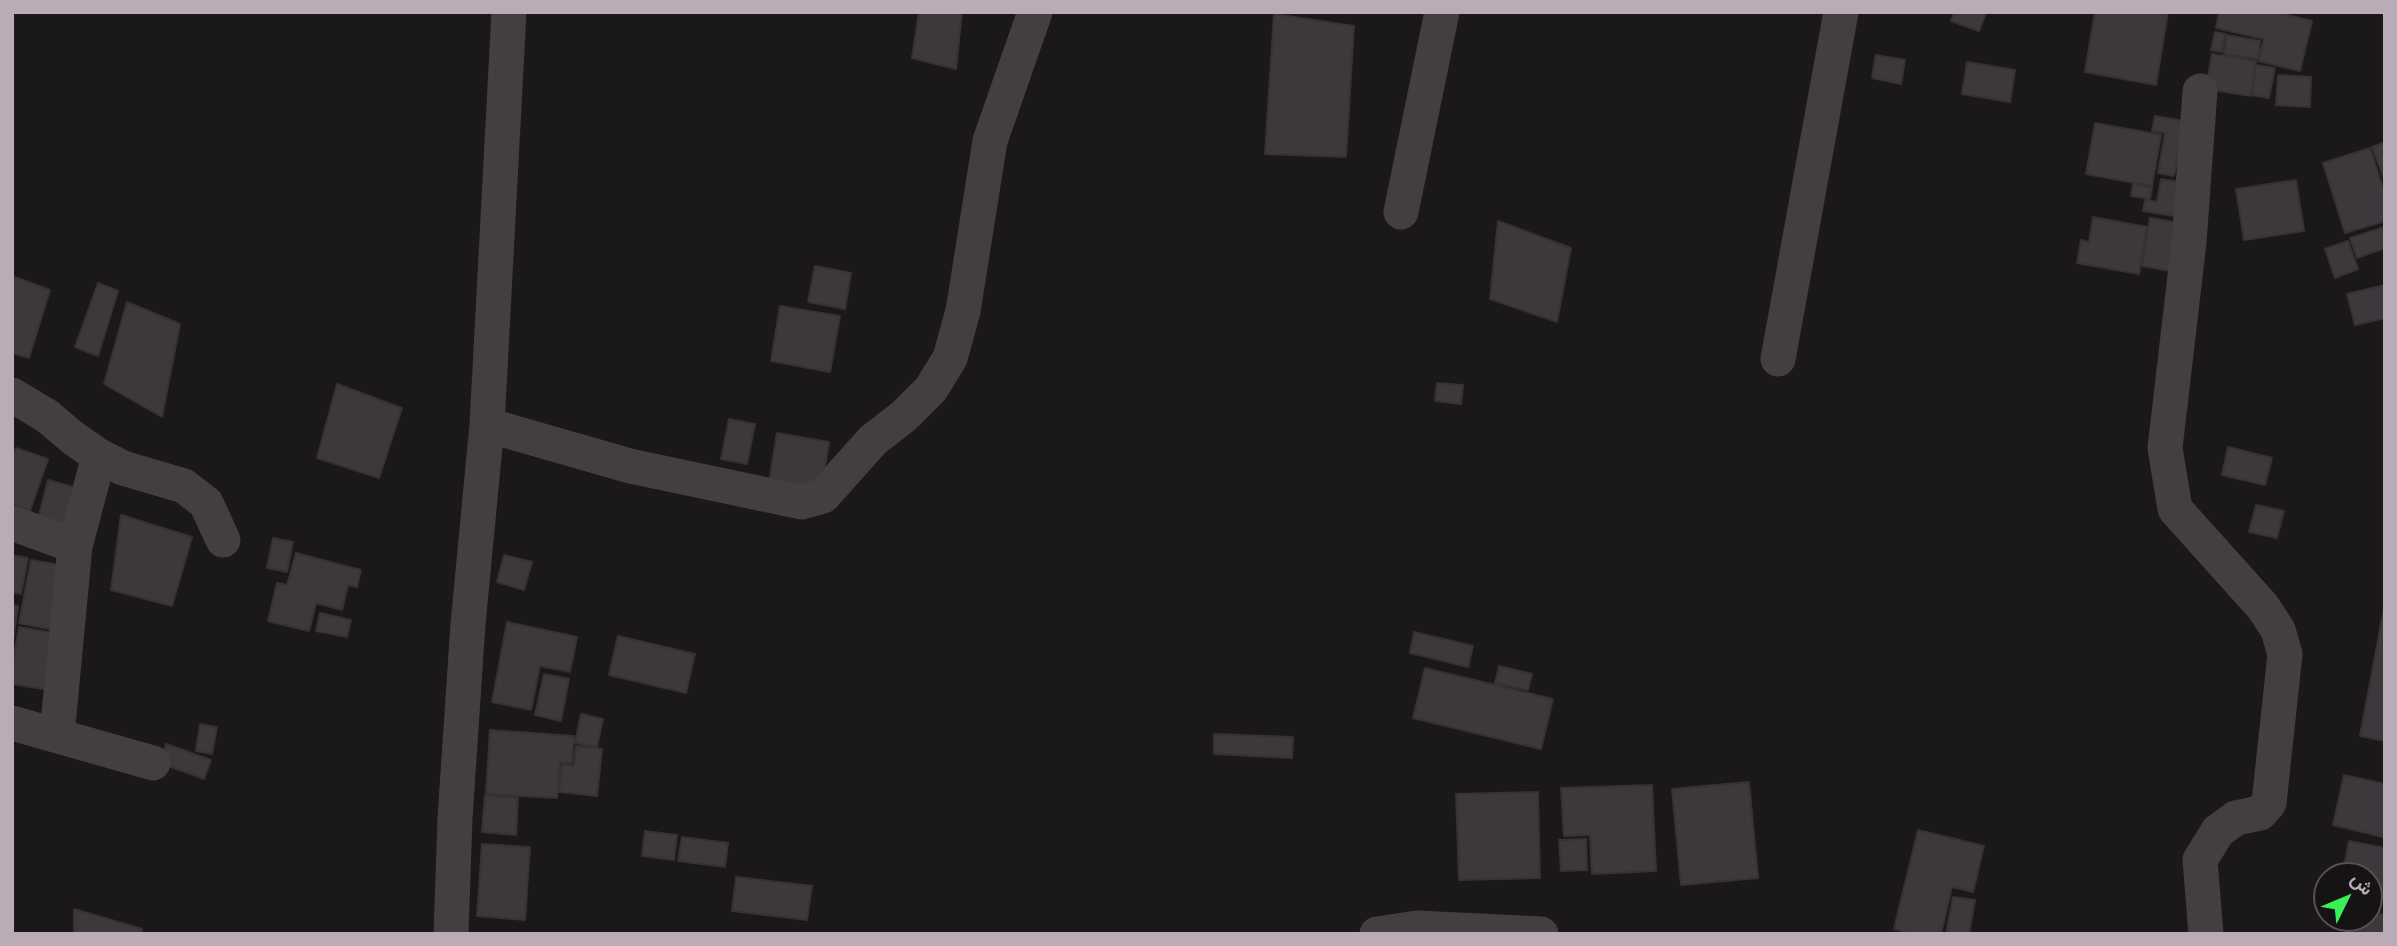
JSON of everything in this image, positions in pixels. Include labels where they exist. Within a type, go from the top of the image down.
[{"type":"street","points":[[451,934],[455,818],[468,624],[487,425],[509,12]]},
{"type":"street","points":[[487,425],[630,466],[801,502],[822,496],[873,440],[904,416],[930,389],[950,358],[963,311],[990,141],[1035,12]]},
{"type":"street","points":[[1401,212],[1441,12]]},
{"type":"street","points":[[1778,359],[1841,12]]},
{"type":"street","points":[[2200,91],[2189,242],[2165,448],[2175,509],[2263,607],[2278,630],[2285,654],[2269,803],[2260,813],[2236,818],[2218,831],[2200,860],[2206,934]]},
{"type":"street","points":[[12,395],[47,416],[99,456],[123,468],[184,486],[206,503],[223,540]]},
{"type":"street","points":[[57,735],[75,546],[99,456]]},
{"type":"street","points":[[12,523],[75,546]]},
{"type":"street","points":[[12,723],[153,763]]},
{"type":"street","points":[[1377,934],[1417,928],[1541,934]]},
{"type":"building","points":[[919,12],[962,12],[956,69],[912,58]]},
{"type":"building","points":[[1954,12],[1986,13],[1979,31],[1951,21]]},
{"type":"building","points":[[2095,12],[2168,12],[2156,85],[2085,72]]},
{"type":"building","points":[[2219,12],[2276,12],[2312,21],[2300,71],[2258,61],[2264,39],[2216,28]]},
{"type":"building","points":[[1274,14],[1354,26],[1346,157],[1265,154]]},
{"type":"building","points":[[2215,32],[2225,34],[2222,52],[2211,50]]},
{"type":"building","points":[[2227,35],[2260,41],[2258,59],[2224,54]]},
{"type":"building","points":[[2212,54],[2256,61],[2251,96],[2206,89]]},
{"type":"building","points":[[1876,55],[1905,60],[1901,84],[1872,78]]},
{"type":"building","points":[[1967,62],[2015,70],[2010,102],[1962,94]]},
{"type":"building","points":[[2256,65],[2275,68],[2269,98],[2252,95]]},
{"type":"building","points":[[2278,75],[2311,77],[2310,107],[2276,105]]},
{"type":"building","points":[[2155,116],[2184,121],[2174,176],[2158,173],[2165,133],[2152,131]]},
{"type":"building","points":[[2095,123],[2161,135],[2152,186],[2086,174]]},
{"type":"building","points":[[2385,142],[2385,181],[2372,147]]},
{"type":"building","points":[[2370,148],[2385,195],[2385,221],[2345,233],[2323,163]]},
{"type":"building","points":[[2161,179],[2180,182],[2174,216],[2143,211],[2145,200],[2157,202]]},
{"type":"building","points":[[2296,180],[2304,231],[2244,240],[2236,189]]},
{"type":"building","points":[[2133,184],[2152,188],[2150,199],[2131,196]]},
{"type":"building","points":[[2093,217],[2147,227],[2139,274],[2077,263],[2081,240],[2089,242]]},
{"type":"building","points":[[2150,218],[2180,223],[2171,271],[2142,266]]},
{"type":"building","points":[[1498,221],[1571,248],[1557,322],[1490,299]]},
{"type":"building","points":[[2385,227],[2385,248],[2357,258],[2350,238]]},
{"type":"building","points":[[2348,241],[2358,269],[2335,278],[2325,249]]},
{"type":"building","points":[[815,266],[851,273],[845,309],[808,302]]},
{"type":"building","points":[[12,276],[50,290],[29,358],[12,353]]},
{"type":"building","points":[[98,283],[118,291],[98,356],[75,347]]},
{"type":"building","points":[[2385,285],[2385,318],[2355,325],[2347,294]]},
{"type":"building","points":[[127,302],[180,324],[162,417],[104,384]]},
{"type":"building","points":[[780,306],[840,316],[830,372],[771,361]]},
{"type":"building","points":[[1437,383],[1463,385],[1461,404],[1435,401]]},
{"type":"building","points":[[337,384],[402,408],[379,478],[317,458]]},
{"type":"building","points":[[729,419],[755,424],[747,464],[721,459]]},
{"type":"building","points":[[777,433],[829,442],[821,491],[769,482]]},
{"type":"building","points":[[2228,447],[2272,458],[2265,485],[2222,475]]},
{"type":"building","points":[[16,448],[48,459],[30,511],[12,504],[12,457]]},
{"type":"building","points":[[48,480],[77,488],[65,535],[36,527]]},
{"type":"building","points":[[2256,505],[2284,511],[2277,538],[2249,532]]},
{"type":"building","points":[[121,515],[192,537],[172,606],[111,590]]},
{"type":"building","points":[[273,538],[293,542],[287,572],[267,568]]},
{"type":"building","points":[[296,553],[361,570],[357,587],[348,585],[342,610],[316,603],[309,631],[268,621],[277,583],[287,585]]},
{"type":"building","points":[[12,555],[28,558],[21,594],[12,592]]},
{"type":"building","points":[[504,555],[532,562],[524,590],[497,582]]},
{"type":"building","points":[[31,560],[66,566],[54,630],[19,623]]},
{"type":"building","points":[[2385,603],[2385,741],[2360,736]]},
{"type":"building","points":[[12,605],[18,606],[12,648]]},
{"type":"building","points":[[320,613],[351,620],[347,637],[316,631]]},
{"type":"building","points":[[507,622],[577,637],[570,672],[540,666],[531,710],[492,702]]},
{"type":"building","points":[[19,627],[53,633],[44,689],[12,684]]},
{"type":"building","points":[[1414,632],[1473,646],[1468,667],[1410,653]]},
{"type":"building","points":[[618,636],[695,654],[686,693],[609,675]]},
{"type":"building","points":[[1499,666],[1532,674],[1528,690],[1495,683]]},
{"type":"building","points":[[1425,668],[1553,699],[1541,749],[1413,718]]},
{"type":"building","points":[[544,674],[569,679],[561,721],[535,715]]},
{"type":"building","points":[[581,714],[603,719],[597,747],[575,743]]},
{"type":"building","points":[[200,724],[217,727],[212,754],[196,751]]},
{"type":"building","points":[[490,730],[574,736],[572,763],[560,762],[557,798],[486,794]]},
{"type":"building","points":[[1214,734],[1293,737],[1292,758],[1214,754]]},
{"type":"building","points":[[166,744],[211,760],[204,779],[160,763]]},
{"type":"building","points":[[576,746],[602,749],[597,796],[559,792],[562,764],[574,766]]},
{"type":"building","points":[[2344,775],[2385,784],[2383,837],[2333,825]]},
{"type":"building","points":[[1749,782],[1758,878],[1681,885],[1672,789]]},
{"type":"building","points":[[1652,785],[1656,871],[1592,874],[1590,835],[1564,836],[1561,788]]},
{"type":"building","points":[[1538,792],[1540,878],[1459,880],[1456,794]]},
{"type":"building","points":[[485,795],[518,798],[516,835],[482,832]]},
{"type":"building","points":[[1918,830],[1984,846],[1973,892],[1952,887],[1941,934],[1915,934],[1894,929]]},
{"type":"building","points":[[645,831],[677,835],[674,860],[642,856]]},
{"type":"building","points":[[682,837],[728,843],[725,867],[678,861]]},
{"type":"building","points":[[1586,839],[1587,870],[1561,871],[1559,840]]},
{"type":"building","points":[[2349,841],[2385,848],[2385,897],[2383,862],[2345,862]]},
{"type":"building","points":[[482,844],[530,847],[525,920],[477,916]]},
{"type":"building","points":[[736,877],[812,886],[807,920],[732,911]]},
{"type":"building","points":[[1953,897],[1975,900],[1969,934],[1946,934]]},
{"type":"building","points":[[74,909],[142,929],[141,934],[74,934]]},
{"type":"building","points":[[2385,915],[2385,934],[2356,932],[2383,932]]}]
